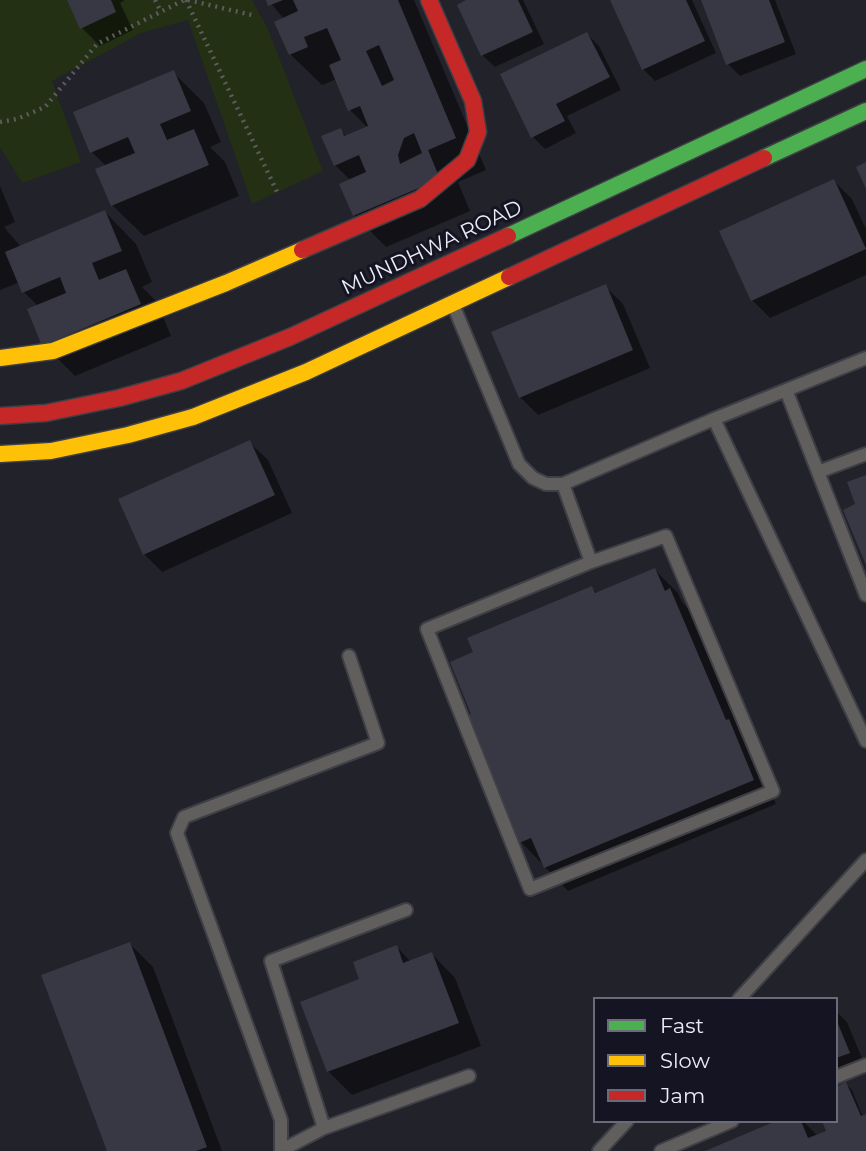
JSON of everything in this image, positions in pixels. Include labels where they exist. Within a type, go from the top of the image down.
[{"type":"main road","points":[[0,358],[52,351],[226,283],[420,199],[467,160],[478,132],[474,101],[429,0]]},
{"type":"main road","name":"MUNDHWA ROAD","points":[[0,416],[46,413],[181,381],[278,342],[866,69]]},
{"type":"main road","points":[[0,454],[51,451],[128,435],[193,417],[306,372],[866,111]]},
{"type":"lane","points":[[452,304],[519,464],[533,478],[546,484],[563,484],[866,358]]},
{"type":"lane","points":[[786,390],[866,595]]},
{"type":"lane","points":[[714,419],[865,739]]},
{"type":"lane","points":[[818,472],[866,454]]},
{"type":"lane","points":[[563,484],[591,562]]},
{"type":"lane","points":[[666,536],[773,791],[530,889],[427,629],[591,562],[666,536]]},
{"type":"lane","points":[[349,656],[378,743],[184,817],[177,833],[281,1120],[281,1151],[324,1128],[470,1076]]},
{"type":"lane","points":[[741,997],[866,860]]},
{"type":"lane","points":[[324,1128],[271,961],[406,910]]},
{"type":"lane","points":[[838,1076],[866,1065]]},
{"type":"lane","points":[[599,1151],[624,1123]]},
{"type":"lane","points":[[661,1151],[727,1123]]},
{"type":"path","points":[[155,0],[161,12]]},
{"type":"path","points":[[186,0],[279,195]]},
{"type":"path","points":[[0,122],[17,120],[45,107],[97,44],[186,0],[256,16]]},
{"type":"green space","points":[[0,0],[252,0],[268,29],[323,171],[252,204],[188,20],[141,33],[52,81],[81,162],[22,183],[0,147]]},
{"type":"building","points":[[67,0],[111,0],[116,12],[80,29]]},
{"type":"building","points":[[266,0],[283,0],[268,6]]},
{"type":"building","points":[[293,0],[398,0],[456,138],[428,150],[440,179],[353,216],[339,184],[366,172],[359,155],[334,166],[321,136],[341,128],[344,136],[368,126],[360,106],[348,111],[329,65],[341,60],[327,28],[304,37],[308,47],[289,55],[274,22],[298,11]],"holes":[[[379,45],[394,80],[382,86],[366,51]],[[414,133],[422,153],[400,164],[398,155],[404,138]]]},
{"type":"building","points":[[466,0],[518,0],[533,32],[481,56],[457,5]]},
{"type":"building","points":[[610,0],[686,0],[705,41],[642,70]]},
{"type":"building","points":[[701,0],[769,0],[785,42],[726,65]]},
{"type":"building","points":[[587,32],[610,77],[556,104],[565,121],[531,138],[500,74]]},
{"type":"building","points":[[174,70],[191,111],[160,124],[167,140],[194,129],[209,165],[111,206],[95,169],[135,153],[128,137],[90,153],[73,112]]},
{"type":"building","points":[[866,162],[866,189],[856,167]]},
{"type":"building","points":[[834,179],[866,249],[751,301],[719,231]]},
{"type":"building","points":[[105,210],[122,251],[92,263],[99,280],[126,269],[141,304],[42,346],[27,309],[66,293],[60,277],[22,293],[5,252]]},
{"type":"building","points":[[606,284],[633,350],[519,398],[491,332]]},
{"type":"building","points":[[250,440],[275,495],[143,555],[118,499]]},
{"type":"building","points":[[866,475],[866,565],[843,510],[855,504],[847,482]]},
{"type":"building","points":[[655,568],[665,591],[670,588],[754,780],[544,868],[531,838],[519,843],[466,716],[471,714],[450,662],[473,652],[467,638],[592,586],[595,593]]},
{"type":"building","points":[[130,942],[207,1147],[196,1151],[107,1151],[41,975]]},
{"type":"building","points":[[397,945],[403,963],[432,952],[459,1023],[327,1072],[300,1002],[359,979],[353,962]]},
{"type":"building","points":[[838,1024],[850,1053],[838,1057]]},
{"type":"building","points":[[846,1082],[861,1116],[866,1114],[866,1151],[705,1151],[771,1123],[802,1123],[808,1138],[826,1131],[823,1123],[838,1123],[838,1086]]},
{"type":"traffic: fast","points":[[508,236],[866,69]]},
{"type":"traffic: fast","points":[[764,158],[866,111]]},
{"type":"traffic: slow","points":[[0,358],[53,351],[302,250]]},
{"type":"traffic: slow","points":[[0,454],[51,451],[128,435],[193,417],[306,372],[509,277]]},
{"type":"traffic: jam","points":[[302,250],[420,199],[467,160],[478,132],[473,101],[429,0]]},
{"type":"traffic: jam","points":[[509,277],[764,158]]},
{"type":"traffic: jam","points":[[0,416],[46,413],[119,398],[181,381],[290,337],[508,236]]}]
